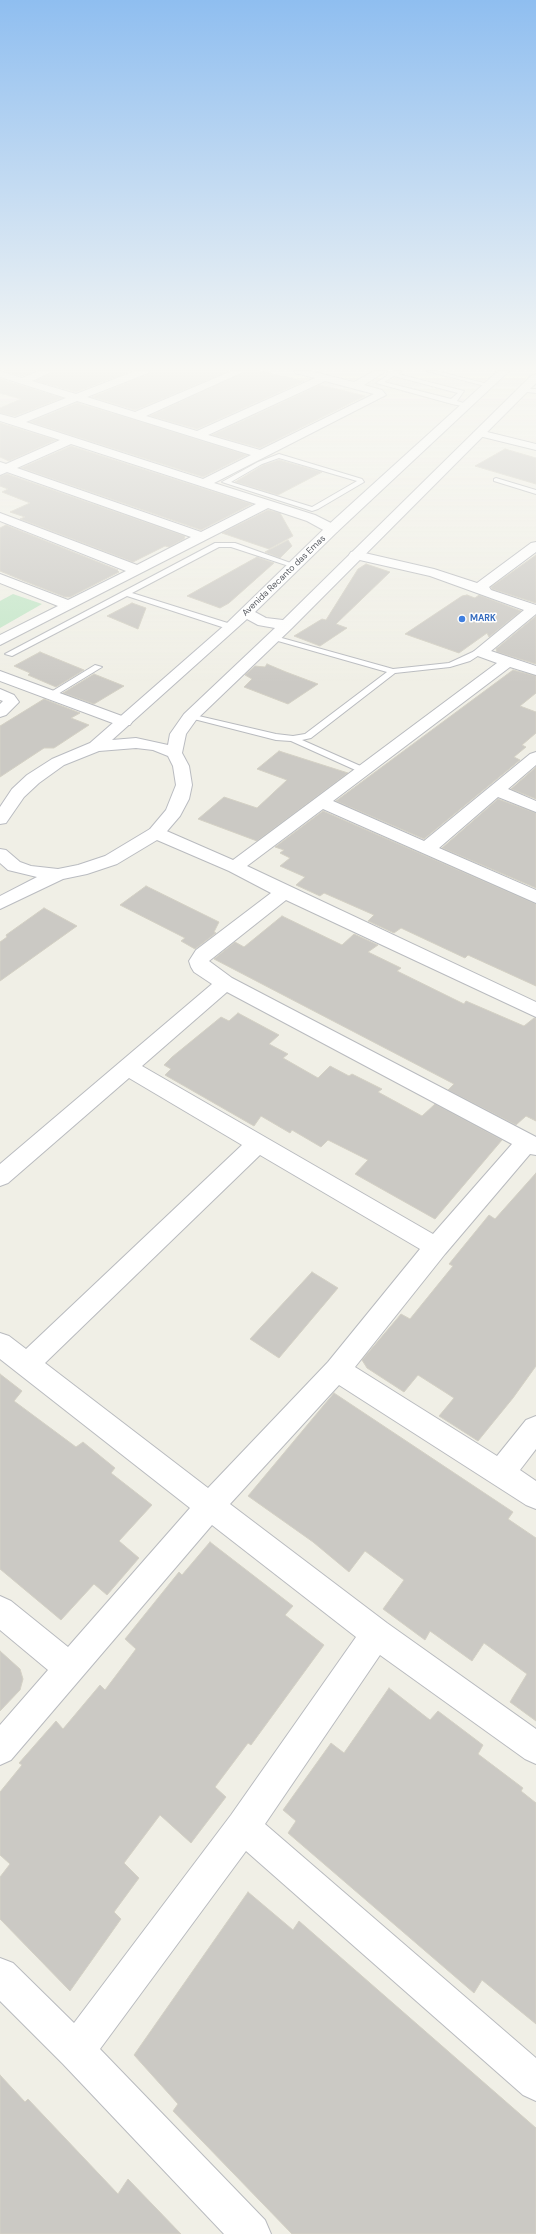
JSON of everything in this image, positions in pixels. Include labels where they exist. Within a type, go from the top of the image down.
[{"type":"street","points":[[23,475],[202,537]]},
{"type":"street","points":[[180,475],[311,518],[332,529]]},
{"type":"street","points":[[204,483],[221,475]]},
{"type":"street","name":"Avenida Recanto das Emas","points":[[96,746],[246,613],[332,529],[391,475]]},
{"type":"street","points":[[0,854],[14,866],[28,871],[58,874],[81,870],[110,860],[156,833],[174,812],[180,799],[184,785],[181,766],[174,753],[178,734],[190,717],[287,625],[437,475]]},
{"type":"street","points":[[367,497],[391,496],[402,499],[408,505]]},
{"type":"street","points":[[0,640],[266,504]]},
{"type":"street","points":[[0,517],[137,570]]},
{"type":"street","points":[[311,518],[344,519]]},
{"type":"street","points":[[482,589],[483,583],[536,546]]},
{"type":"street","points":[[356,555],[434,573],[482,589],[486,593],[535,609]]},
{"type":"street","points":[[0,578],[68,605]]},
{"type":"street","points":[[480,652],[535,609]]},
{"type":"street","points":[[246,613],[263,622],[287,625]]},
{"type":"street","points":[[480,652],[536,671]]},
{"type":"street","points":[[236,867],[362,770],[508,662]]},
{"type":"street","points":[[0,676],[124,722]]},
{"type":"street","points":[[0,694],[9,698],[11,702],[0,712]]},
{"type":"street","points":[[1,814],[33,779],[58,762],[96,746],[136,744],[156,746],[174,753]]},
{"type":"street","points":[[426,849],[536,757]]},
{"type":"street","points":[[497,791],[536,807]]},
{"type":"street","points":[[320,802],[536,897]]},
{"type":"street","points":[[156,833],[236,867],[284,892],[536,1010]]},
{"type":"street","points":[[0,903],[58,874]]},
{"type":"street","points":[[0,1749],[211,1505],[337,1370],[436,1247],[532,1145],[226,983],[201,967],[199,958],[284,892]]},
{"type":"street","points":[[0,1177],[226,983]]},
{"type":"street","points":[[128,1068],[436,1247]]},
{"type":"street","points":[[27,1364],[258,1143]]},
{"type":"street","points":[[0,1344],[211,1505],[376,1634],[536,1748]]},
{"type":"street","points":[[337,1370],[536,1496]]},
{"type":"street","points":[[501,1473],[536,1428]]},
{"type":"street","points":[[0,1611],[70,1668]]},
{"type":"street","points":[[76,2051],[243,1827],[376,1634]]},
{"type":"street","points":[[243,1827],[536,2082]]},
{"type":"street","points":[[0,1976],[76,2051],[251,2234]]},
{"type":"lane","points":[[234,475],[225,482],[316,508],[361,482],[360,480],[344,475]]},
{"type":"lane","points":[[496,480],[536,492]]},
{"type":"lane","points":[[9,654],[218,545],[232,545],[295,566]]},
{"type":"lane","points":[[126,593],[230,627]]},
{"type":"lane","points":[[274,637],[393,671],[450,665],[467,659],[480,652]]},
{"type":"lane","points":[[50,695],[98,667]]},
{"type":"lane","points":[[293,739],[308,736],[393,671]]},
{"type":"lane","points":[[190,717],[276,737],[293,739],[362,770]]},
{"type":"green space","points":[[13,594],[42,604],[0,628],[0,601]]},
{"type":"building","points":[[11,475],[185,536],[184,539],[169,547],[165,546],[133,562],[20,519],[25,517],[10,512],[30,503],[2,492],[8,489],[0,486],[0,476]]},
{"type":"building","points":[[42,475],[162,475],[252,504],[201,530]]},
{"type":"building","points":[[246,475],[316,475],[278,495],[235,482]]},
{"type":"building","points":[[506,475],[536,475],[536,484]]},
{"type":"building","points":[[268,510],[280,513],[293,536],[269,549],[222,533]]},
{"type":"building","points":[[6,525],[118,570],[119,572],[70,597],[65,597],[24,581],[0,571],[0,528]]},
{"type":"building","points":[[288,540],[292,546],[280,558],[265,552]]},
{"type":"building","points":[[536,555],[536,603],[492,589],[491,587]]},
{"type":"building","points":[[257,557],[274,563],[229,603],[220,608],[187,596]]},
{"type":"building","points":[[366,564],[390,572],[336,624],[347,628],[320,646],[294,636],[322,619],[326,620],[358,569]]},
{"type":"building","points":[[467,595],[475,598],[479,595],[521,611],[489,637],[487,633],[459,653],[405,634],[462,596]]},
{"type":"building","points":[[132,603],[146,608],[138,629],[107,616]]},
{"type":"building","points":[[536,616],[536,664],[497,652],[496,649]]},
{"type":"building","points":[[40,652],[84,670],[56,687],[28,675],[30,673],[14,666]]},
{"type":"building","points":[[267,664],[318,684],[288,704],[244,687],[252,679],[245,675],[255,666],[265,667]]},
{"type":"building","points":[[513,670],[536,676],[536,693],[520,706],[536,712],[536,733],[522,745],[526,747],[514,757],[520,760],[424,839],[336,801]]},
{"type":"building","points":[[94,674],[124,686],[94,704],[63,693]]},
{"type":"building","points":[[44,699],[80,713],[71,718],[89,725],[54,748],[44,748],[0,777],[0,726]]},
{"type":"building","points":[[279,751],[348,773],[257,841],[198,819],[224,797],[257,808],[287,780],[257,769]]},
{"type":"building","points":[[536,767],[536,799],[511,789]]},
{"type":"building","points":[[498,799],[536,813],[536,888],[442,848]]},
{"type":"building","points":[[323,811],[536,904],[536,986],[468,955],[465,958],[401,928],[394,933],[368,921],[374,915],[324,893],[320,896],[296,885],[305,877],[280,866],[290,858],[280,853],[284,850],[275,847]]},
{"type":"building","points":[[146,886],[219,922],[214,932],[216,933],[195,949],[181,941],[185,938],[120,905]]},
{"type":"building","points":[[44,908],[77,926],[0,981],[0,942],[7,937],[6,935]]},
{"type":"building","points":[[282,916],[342,945],[354,934],[378,945],[368,952],[401,968],[397,971],[464,1004],[466,1001],[524,1026],[536,1018],[536,1121],[526,1116],[516,1125],[448,1090],[454,1084],[214,959],[235,942],[244,947]]},
{"type":"building","points":[[238,1013],[279,1035],[269,1044],[288,1054],[283,1058],[318,1078],[330,1066],[349,1076],[352,1074],[382,1089],[378,1092],[422,1116],[435,1104],[502,1140],[435,1219],[355,1174],[368,1160],[328,1140],[321,1147],[292,1130],[290,1133],[261,1116],[254,1126],[165,1075],[171,1069],[164,1065],[172,1057],[221,1017],[229,1021]]},
{"type":"building","points":[[536,1173],[536,1366],[513,1398],[478,1441],[439,1416],[454,1398],[418,1375],[404,1392],[367,1368],[362,1360],[401,1314],[410,1319],[453,1266],[449,1264],[489,1215],[495,1219]]},
{"type":"building","points":[[312,1272],[338,1288],[279,1358],[250,1339]]},
{"type":"building","points":[[0,1374],[22,1391],[14,1401],[76,1447],[83,1442],[115,1468],[111,1473],[152,1505],[119,1541],[139,1558],[107,1595],[94,1584],[61,1620],[0,1569]]},
{"type":"building","points":[[334,1393],[513,1512],[508,1519],[536,1538],[536,1721],[510,1702],[527,1674],[484,1643],[472,1661],[430,1631],[425,1640],[383,1609],[404,1580],[365,1551],[349,1572],[313,1542],[248,1496]]},
{"type":"building","points":[[210,1542],[293,1606],[285,1615],[324,1645],[251,1745],[248,1743],[215,1787],[226,1797],[191,1843],[160,1815],[124,1863],[139,1878],[114,1912],[121,1919],[70,1991],[0,1919],[0,1877],[10,1864],[0,1855],[0,1792],[22,1765],[19,1763],[56,1721],[63,1729],[100,1685],[105,1690],[136,1649],[125,1639],[179,1572],[182,1575]]},
{"type":"building","points":[[0,1651],[20,1669],[23,1679],[20,1690],[0,1711]]},
{"type":"building","points":[[389,1688],[430,1720],[438,1711],[483,1745],[478,1754],[523,1788],[521,1791],[536,1803],[536,2024],[482,1980],[474,1993],[288,1833],[296,1821],[283,1810],[331,1743],[344,1753]]},
{"type":"building","points":[[248,1892],[293,1930],[299,1921],[536,2128],[536,2234],[292,2234],[173,2111],[178,2104],[134,2055]]},
{"type":"building","points":[[0,2075],[25,2102],[28,2099],[118,2194],[128,2179],[181,2234],[0,2234]]},
{"type":"place","name":"MARK","points":[[462,619]]}]
